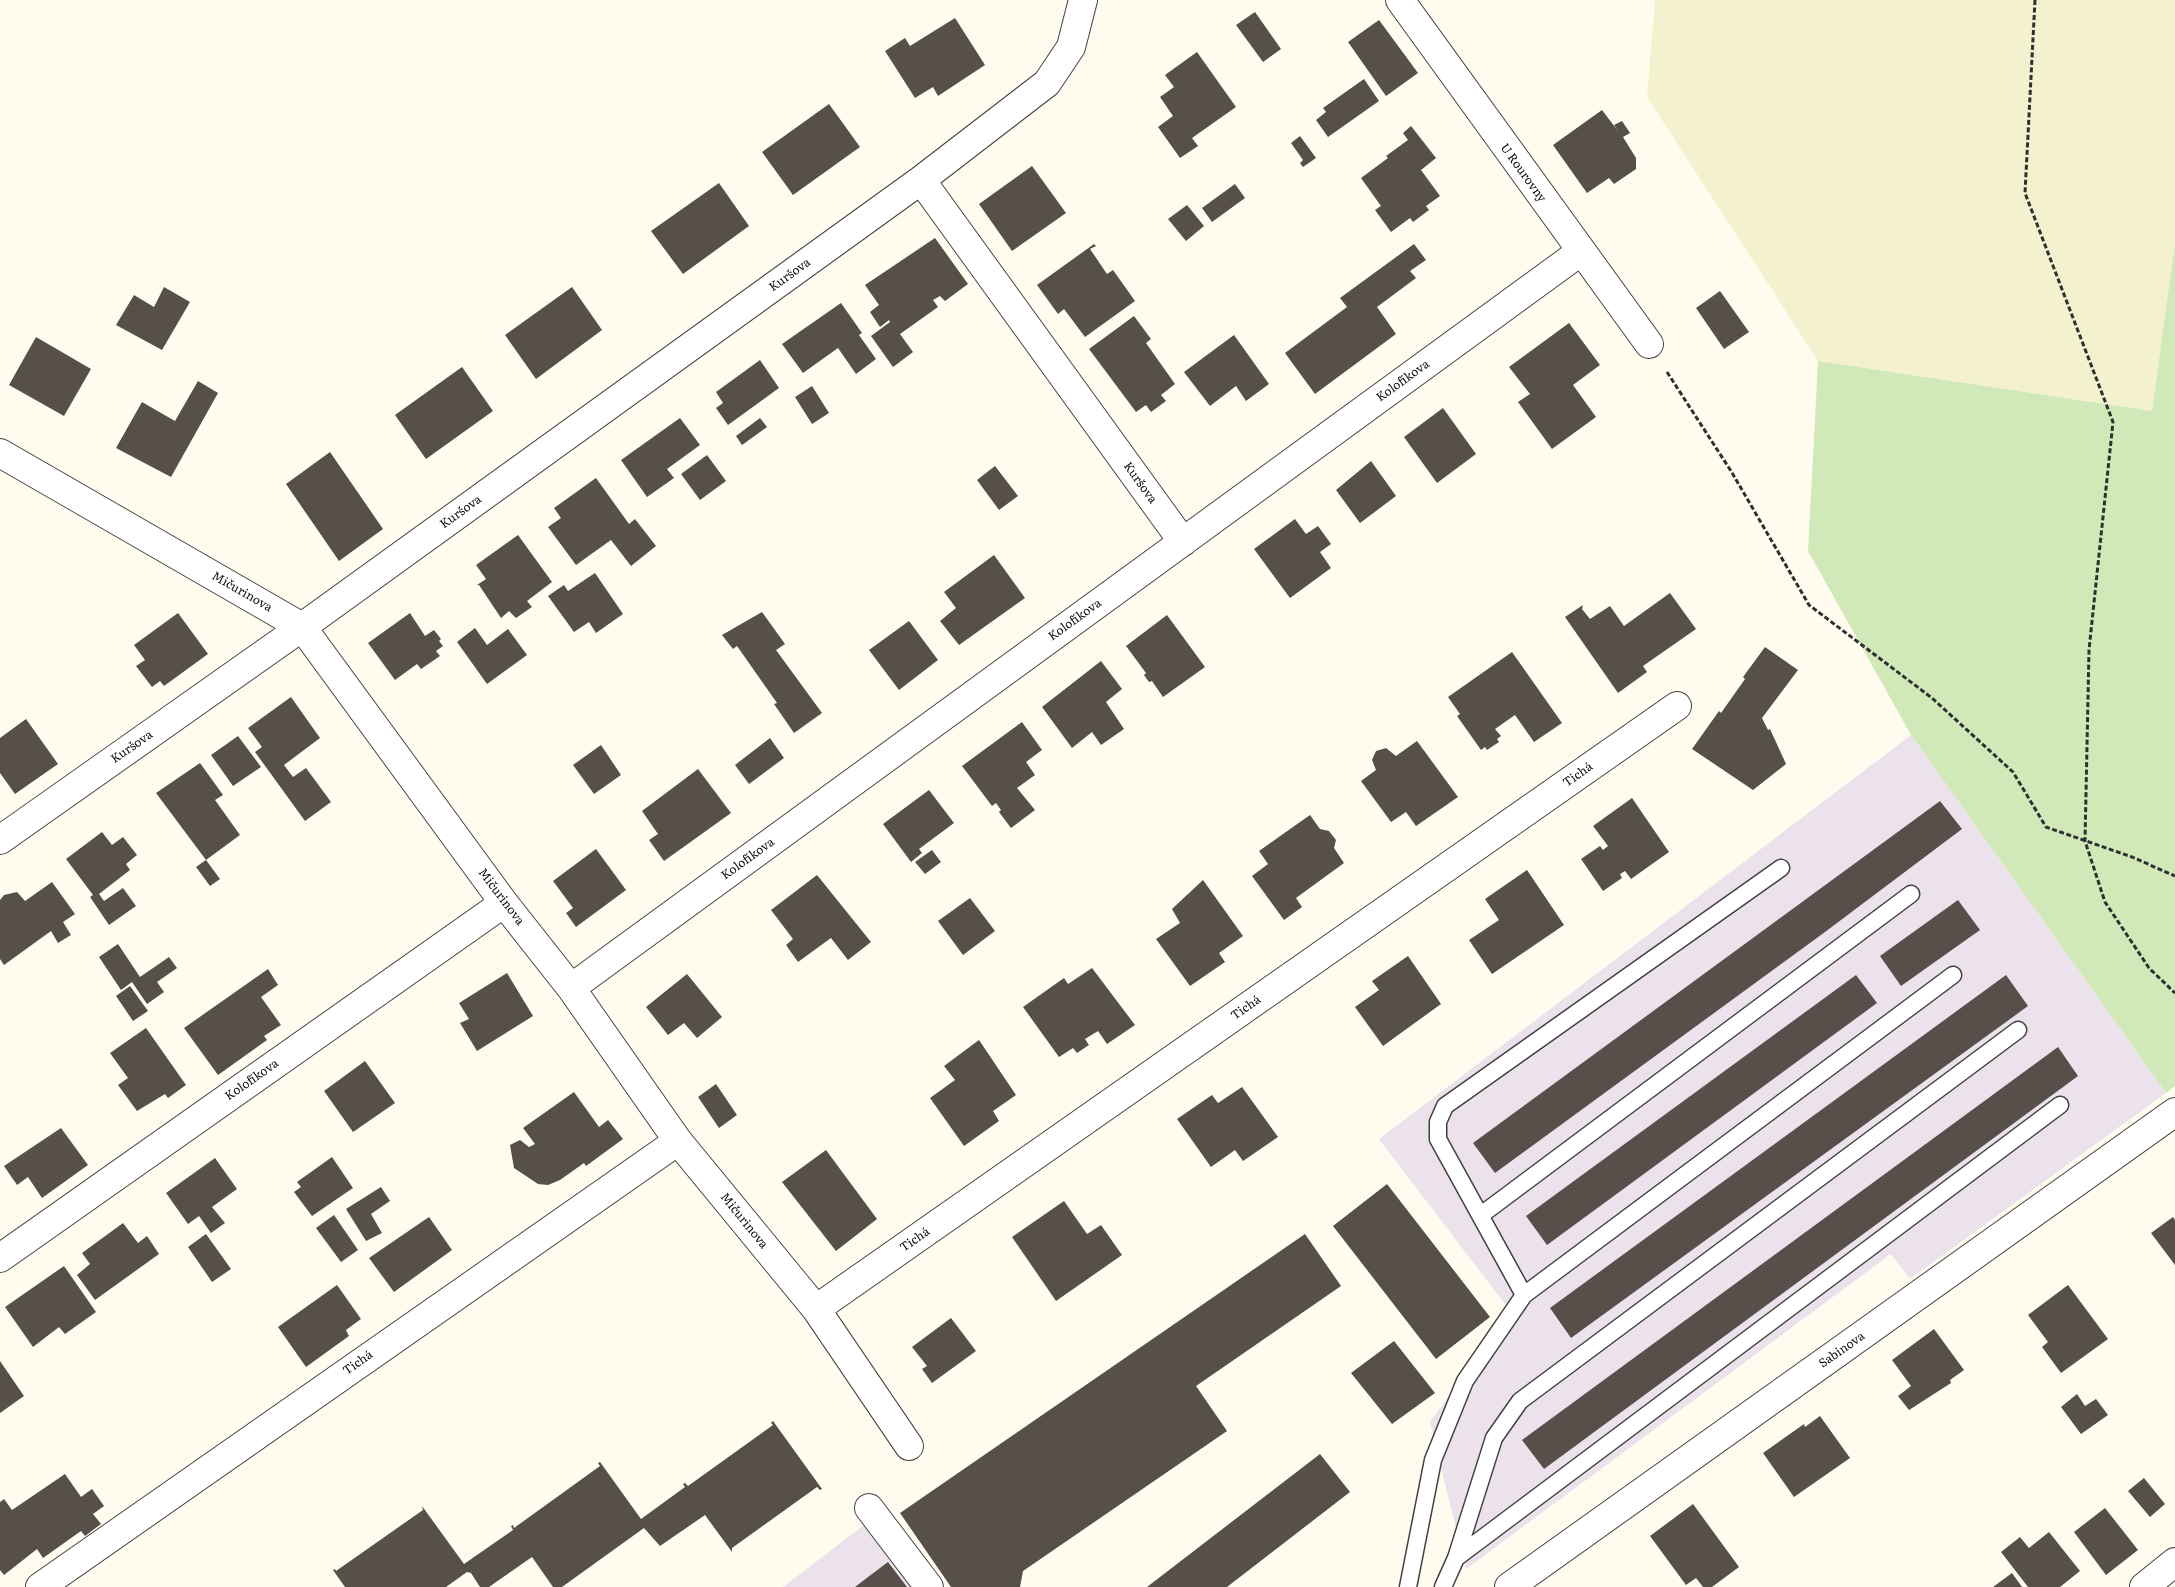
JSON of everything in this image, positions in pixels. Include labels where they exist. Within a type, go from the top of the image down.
[{"type":"street","name":"Kuršova","points":[[0,840],[302,627],[920,180],[1047,83],[1071,47],[1083,0]]},
{"type":"street","name":"U Rourovny","points":[[1400,0],[1648,344]]},
{"type":"street","name":"Kuršova","points":[[920,180],[1183,542]]},
{"type":"street","name":"Kolofíkova","points":[[571,988],[1580,252]]},
{"type":"street","name":"Mičurinova","points":[[0,453],[302,627],[504,902],[571,988],[678,1141],[816,1309],[909,1446]]},
{"type":"street","name":"Tichá","points":[[816,1309],[1677,706]]},
{"type":"street","name":"Kolofíkova","points":[[0,1258],[504,902]]},
{"type":"street","name":"Sabinova","points":[[1509,1587],[2175,1112]]},
{"type":"street","name":"Tichá","points":[[40,1587],[678,1141]]},
{"type":"street","points":[[869,1508],[929,1587]]},
{"type":"street","points":[[2144,1587],[2175,1562]]},
{"type":"lane","points":[[1524,1295],[1438,1139],[1438,1122],[1445,1106],[1782,868]]},
{"type":"lane","points":[[1481,1215],[1911,894]]},
{"type":"lane","points":[[1408,1587],[1433,1460],[1465,1381],[1524,1295],[1953,975]]},
{"type":"lane","points":[[1443,1587],[1456,1558],[1494,1438],[1520,1401],[2018,1030]]},
{"type":"lane","points":[[1456,1558],[2060,1105]]},
{"type":"path","points":[[2036,0],[2026,193],[2113,422],[2088,650],[2085,841],[2105,902],[2149,968],[2175,993]]},
{"type":"path","points":[[1648,344],[1731,471],[1809,605],[1932,698],[2013,772],[2046,827],[2132,857],[2175,876]]},
{"type":"shaded area","points":[[1655,0],[2175,0],[2175,243],[2152,411],[1818,361],[1647,97]]},
{"type":"shaded area","points":[[1911,735],[2166,1093],[1910,1279],[1891,1254],[1466,1569],[1430,1422],[1511,1312],[1379,1139]]},
{"type":"shaded area","points":[[868,1522],[917,1587],[783,1587]]},
{"type":"green space","points":[[2175,243],[2175,1086],[2166,1093],[1911,735],[1808,551],[1818,361],[2152,411]]},
{"type":"building","points":[[1255,12],[1281,49],[1263,62],[1236,25]]},
{"type":"building","points":[[955,18],[985,65],[938,96],[933,87],[915,98],[885,51],[905,38],[910,46]]},
{"type":"building","points":[[1379,20],[1418,73],[1386,96],[1348,42]]},
{"type":"building","points":[[1197,52],[1236,107],[1192,138],[1198,146],[1180,158],[1158,127],[1173,116],[1160,97],[1174,87],[1165,75]]},
{"type":"building","points":[[1364,79],[1379,101],[1328,137],[1316,120],[1326,112],[1323,108]]},
{"type":"building","points":[[829,104],[860,147],[793,195],[762,152]]},
{"type":"building","points":[[1602,110],[1618,131],[1614,125],[1622,121],[1630,133],[1623,137],[1636,158],[1636,169],[1614,184],[1609,178],[1587,193],[1553,145]]},
{"type":"building","points":[[1411,126],[1436,158],[1421,170],[1440,196],[1426,206],[1429,210],[1413,222],[1410,218],[1391,232],[1375,210],[1381,206],[1361,178],[1408,140],[1403,133]]},
{"type":"building","points":[[1300,136],[1316,158],[1303,167],[1300,163],[1303,160],[1291,143]]},
{"type":"building","points":[[1032,166],[1066,213],[1012,251],[979,204]]},
{"type":"building","points":[[719,183],[749,226],[683,274],[651,231]]},
{"type":"building","points":[[1235,184],[1245,198],[1212,222],[1202,208]]},
{"type":"building","points":[[1187,205],[1204,226],[1186,241],[1168,219]]},
{"type":"building","points":[[935,238],[968,284],[945,301],[940,296],[933,300],[938,307],[900,334],[913,352],[893,367],[871,336],[890,322],[889,320],[880,327],[870,312],[879,305],[865,285]]},
{"type":"building","points":[[1094,244],[1096,246],[1090,249],[1107,274],[1113,270],[1135,301],[1085,337],[1064,309],[1058,314],[1037,285]]},
{"type":"building","points":[[1414,244],[1426,260],[1410,271],[1416,278],[1377,307],[1396,334],[1315,394],[1285,353],[1347,307],[1340,298]]},
{"type":"building","points":[[164,287],[190,302],[162,350],[116,325],[134,295],[154,307]]},
{"type":"building","points":[[572,287],[602,330],[536,379],[505,335]]},
{"type":"building","points":[[1720,291],[1749,332],[1724,349],[1696,308]]},
{"type":"building","points":[[841,303],[862,333],[859,335],[876,359],[856,374],[838,348],[803,373],[782,344]]},
{"type":"building","points":[[1134,316],[1151,339],[1146,343],[1175,384],[1161,395],[1166,401],[1151,412],[1146,405],[1136,412],[1089,349]]},
{"type":"building","points":[[1569,323],[1600,365],[1573,385],[1596,417],[1552,449],[1518,402],[1530,394],[1509,367]]},
{"type":"building","points":[[1234,335],[1269,384],[1246,401],[1236,386],[1210,406],[1184,372]]},
{"type":"building","points":[[36,337],[91,369],[64,416],[9,385]]},
{"type":"building","points":[[760,360],[779,388],[728,425],[716,408],[723,403],[716,392]]},
{"type":"building","points":[[462,367],[493,411],[426,459],[395,415]]},
{"type":"building","points":[[198,381],[218,393],[171,477],[116,448],[142,402],[175,421]]},
{"type":"building","points":[[812,386],[829,413],[812,424],[795,397]]},
{"type":"building","points":[[1443,408],[1476,454],[1437,483],[1404,437]]},
{"type":"building","points":[[680,418],[700,445],[667,469],[674,478],[647,497],[621,460]]},
{"type":"building","points":[[760,418],[767,427],[742,445],[736,436]]},
{"type":"building","points":[[330,452],[383,529],[339,561],[286,484]]},
{"type":"building","points":[[707,455],[726,481],[700,500],[681,474]]},
{"type":"building","points":[[1371,461],[1396,496],[1360,523],[1336,490]]},
{"type":"building","points":[[995,466],[1018,496],[999,510],[977,480]]},
{"type":"building","points":[[596,478],[629,524],[635,519],[656,546],[631,566],[611,540],[576,565],[548,527],[561,518],[554,508]]},
{"type":"building","points":[[1295,519],[1306,534],[1318,526],[1331,544],[1320,552],[1331,568],[1290,598],[1254,549]]},
{"type":"building","points":[[518,535],[552,582],[527,601],[532,607],[516,618],[509,611],[501,618],[479,585],[477,585],[486,579],[476,565]]},
{"type":"building","points":[[994,555],[1025,598],[959,645],[940,621],[956,608],[944,592]]},
{"type":"building","points":[[595,573],[623,614],[596,633],[589,622],[574,632],[548,596],[564,585],[568,591]]},
{"type":"building","points":[[1670,593],[1696,629],[1643,666],[1647,672],[1618,693],[1565,617],[1583,605],[1582,609],[1590,619],[1610,606],[1624,626]]},
{"type":"building","points":[[762,612],[785,644],[776,650],[822,713],[794,733],[774,704],[777,703],[737,646],[733,649],[722,635]]},
{"type":"building","points":[[178,613],[208,654],[164,686],[160,681],[152,687],[136,666],[145,660],[134,645]]},
{"type":"building","points":[[410,613],[425,636],[434,630],[441,639],[439,641],[443,646],[436,651],[440,656],[421,669],[417,664],[395,680],[368,643]]},
{"type":"building","points":[[1167,615],[1205,667],[1163,697],[1152,681],[1149,682],[1144,675],[1146,673],[1126,646]]},
{"type":"building","points":[[909,621],[938,660],[899,690],[869,650]]},
{"type":"building","points":[[475,628],[487,645],[508,629],[527,655],[487,684],[457,642]]},
{"type":"building","points":[[1765,647],[1798,670],[1762,718],[1768,730],[1770,729],[1786,764],[1753,790],[1692,749],[1719,711],[1721,713],[1745,679],[1743,677]]},
{"type":"building","points":[[1512,652],[1562,723],[1534,742],[1515,715],[1495,729],[1501,736],[1497,739],[1499,742],[1487,750],[1485,747],[1481,750],[1457,716],[1460,714],[1448,697]]},
{"type":"building","points":[[1101,661],[1122,689],[1106,702],[1124,729],[1101,745],[1092,732],[1072,748],[1042,707]]},
{"type":"building","points":[[291,697],[320,738],[284,765],[293,777],[306,768],[331,802],[305,821],[255,752],[262,747],[248,728]]},
{"type":"building","points":[[26,719],[58,764],[15,794],[0,773],[0,738]]},
{"type":"building","points":[[1022,722],[1042,750],[1026,762],[1035,775],[1017,788],[1035,810],[1011,828],[999,812],[1001,810],[996,803],[992,806],[962,766]]},
{"type":"building","points":[[238,736],[261,767],[233,786],[211,755]]},
{"type":"building","points":[[770,738],[784,758],[749,784],[735,765]]},
{"type":"building","points":[[1417,741],[1458,797],[1416,826],[1406,812],[1391,822],[1361,781],[1376,770],[1372,760],[1376,751],[1386,748],[1396,756]]},
{"type":"building","points":[[601,745],[621,775],[594,794],[573,765]]},
{"type":"building","points":[[200,763],[223,795],[215,800],[240,835],[206,860],[156,793]]},
{"type":"building","points":[[698,769],[731,813],[664,861],[649,840],[658,834],[642,811]]},
{"type":"building","points":[[929,790],[954,823],[919,849],[922,853],[911,862],[883,824]]},
{"type":"building","points":[[1632,798],[1669,852],[1631,879],[1625,871],[1620,874],[1622,878],[1603,891],[1581,859],[1600,846],[1603,850],[1608,846],[1593,826]]},
{"type":"building","points":[[1940,801],[1962,829],[1825,932],[1495,1173],[1473,1143]]},
{"type":"building","points":[[1310,815],[1320,829],[1329,831],[1336,840],[1334,848],[1344,863],[1296,898],[1302,907],[1284,920],[1252,876],[1268,864],[1259,851]]},
{"type":"building","points":[[102,832],[112,845],[123,837],[137,855],[126,864],[130,870],[99,894],[104,901],[123,888],[136,906],[109,925],[90,897],[93,895],[66,859]]},
{"type":"building","points":[[596,849],[626,890],[576,927],[566,913],[573,908],[553,881]]},
{"type":"building","points":[[932,850],[941,862],[925,874],[915,862]]},
{"type":"building","points":[[206,860],[220,879],[210,886],[196,867]]},
{"type":"building","points":[[1527,870],[1564,925],[1492,974],[1469,940],[1499,920],[1485,899]]},
{"type":"building","points":[[817,875],[871,942],[848,960],[831,938],[798,962],[786,945],[793,939],[771,910]]},
{"type":"building","points":[[1203,880],[1243,936],[1219,953],[1225,962],[1190,986],[1156,939],[1180,923],[1172,909]]},
{"type":"building","points":[[52,882],[75,914],[63,922],[71,935],[58,943],[51,931],[4,965],[0,959],[0,900],[4,895],[17,892],[25,901]]},
{"type":"building","points":[[970,898],[995,931],[963,955],[938,921]]},
{"type":"building","points":[[1958,900],[1980,930],[1901,986],[1880,956]]},
{"type":"building","points":[[118,944],[140,977],[169,957],[177,968],[157,982],[164,992],[147,1004],[132,982],[121,990],[99,957]]},
{"type":"building","points":[[1408,956],[1441,1004],[1383,1046],[1355,1007],[1379,990],[1372,981]]},
{"type":"building","points":[[1092,968],[1135,1025],[1107,1044],[1098,1031],[1085,1039],[1089,1045],[1077,1053],[1073,1048],[1059,1057],[1023,1007],[1064,978],[1068,984]]},
{"type":"building","points":[[268,969],[278,985],[261,997],[281,1025],[264,1036],[267,1040],[218,1075],[184,1028]]},
{"type":"building","points":[[507,973],[533,1016],[477,1051],[460,1023],[469,1019],[459,1003]]},
{"type":"building","points":[[687,974],[722,1017],[697,1038],[684,1023],[668,1035],[646,1007]]},
{"type":"building","points":[[1856,975],[1877,1003],[1547,1245],[1526,1216]]},
{"type":"building","points":[[2006,975],[2028,1006],[1571,1338],[1550,1308]]},
{"type":"building","points":[[130,986],[148,1011],[133,1021],[116,996]]},
{"type":"building","points":[[146,1028],[186,1085],[168,1098],[165,1094],[137,1111],[118,1085],[128,1078],[110,1053]]},
{"type":"building","points":[[979,1040],[1016,1095],[993,1111],[999,1121],[964,1146],[930,1098],[955,1080],[944,1066]]},
{"type":"building","points":[[2058,1047],[2078,1076],[1544,1469],[1522,1440]]},
{"type":"building","points":[[365,1061],[395,1103],[353,1132],[324,1091]]},
{"type":"building","points":[[716,1084],[737,1115],[719,1128],[698,1097]]},
{"type":"building","points":[[1242,1087],[1278,1137],[1243,1161],[1235,1150],[1211,1167],[1177,1119],[1212,1095],[1218,1103]]},
{"type":"building","points":[[574,1092],[599,1127],[608,1120],[623,1139],[586,1166],[584,1163],[560,1180],[548,1185],[538,1184],[514,1168],[510,1145],[520,1140],[529,1147],[535,1144],[523,1128]]},
{"type":"building","points":[[61,1128],[88,1165],[42,1198],[28,1177],[17,1185],[4,1166]]},
{"type":"building","points":[[826,1150],[877,1219],[836,1251],[782,1182]]},
{"type":"building","points":[[332,1157],[353,1188],[312,1216],[294,1192],[301,1187],[297,1182]]},
{"type":"building","points":[[215,1158],[237,1189],[212,1207],[225,1223],[211,1233],[199,1216],[188,1224],[166,1193]]},
{"type":"building","points":[[1387,1184],[1490,1317],[1436,1359],[1333,1226]]},
{"type":"building","points":[[381,1187],[390,1201],[371,1214],[382,1233],[366,1241],[346,1209]]},
{"type":"building","points":[[1064,1201],[1087,1234],[1101,1225],[1122,1255],[1056,1301],[1012,1237]]},
{"type":"building","points":[[334,1215],[358,1250],[341,1262],[316,1228]]},
{"type":"building","points":[[429,1217],[452,1250],[394,1292],[369,1258]]},
{"type":"building","points":[[2173,1217],[2175,1220],[2175,1265],[2151,1233]]},
{"type":"building","points":[[123,1223],[138,1243],[147,1236],[159,1254],[95,1300],[77,1275],[90,1264],[82,1253]]},
{"type":"building","points":[[206,1234],[231,1269],[212,1282],[188,1247]]},
{"type":"building","points":[[1305,1234],[1341,1286],[1196,1386],[1227,1431],[1023,1571],[1020,1587],[951,1587],[900,1513]]},
{"type":"building","points":[[64,1266],[96,1312],[65,1334],[59,1327],[33,1347],[5,1307]]},
{"type":"building","points":[[337,1285],[361,1319],[346,1330],[349,1336],[306,1367],[278,1327]]},
{"type":"building","points":[[2068,1285],[2108,1339],[2061,1373],[2042,1347],[2048,1342],[2028,1315]]},
{"type":"building","points":[[951,1318],[976,1351],[932,1383],[922,1369],[927,1366],[912,1347]]},
{"type":"building","points":[[1934,1329],[1964,1370],[1950,1380],[1951,1383],[1909,1410],[1898,1396],[1911,1386],[1892,1360]]},
{"type":"building","points":[[1394,1341],[1435,1393],[1392,1424],[1351,1373]]},
{"type":"building","points":[[0,1361],[24,1396],[0,1413]]},
{"type":"building","points":[[2077,1394],[2085,1406],[2096,1399],[2108,1415],[2081,1434],[2061,1407]]},
{"type":"building","points":[[1820,1416],[1850,1458],[1794,1497],[1763,1453],[1804,1424],[1805,1427]]},
{"type":"building","points":[[773,1421],[822,1489],[820,1490],[817,1487],[732,1548],[732,1552],[705,1515],[660,1546],[644,1528],[562,1587],[553,1587],[532,1557],[489,1587],[480,1587],[471,1573],[467,1572],[446,1587],[345,1587],[333,1570],[335,1569],[336,1571],[423,1510],[422,1506],[464,1564],[513,1530],[511,1526],[513,1525],[514,1528],[600,1466],[598,1463],[600,1462],[641,1519],[685,1487],[683,1484],[685,1483],[688,1486],[773,1425],[771,1423]]},
{"type":"building","points":[[1320,1454],[1350,1492],[1227,1587],[1147,1587]]},
{"type":"building","points":[[65,1474],[81,1497],[92,1489],[104,1506],[93,1514],[101,1524],[85,1536],[81,1531],[43,1558],[37,1549],[4,1575],[0,1570],[0,1502],[4,1499],[12,1510]]},
{"type":"building","points":[[2144,1478],[2165,1504],[2150,1517],[2128,1491]]},
{"type":"building","points":[[1693,1504],[1739,1567],[1712,1587],[1703,1587],[1696,1578],[1686,1585],[1650,1536]]},
{"type":"building","points":[[2105,1508],[2138,1550],[2106,1575],[2074,1532]]},
{"type":"building","points":[[2049,1532],[2080,1571],[2060,1587],[2028,1587],[2001,1552],[2020,1537],[2029,1548]]},
{"type":"building","points":[[888,1562],[907,1587],[855,1587],[872,1574]]},
{"type":"building","points":[[2012,1573],[2022,1587],[1993,1587]]}]
